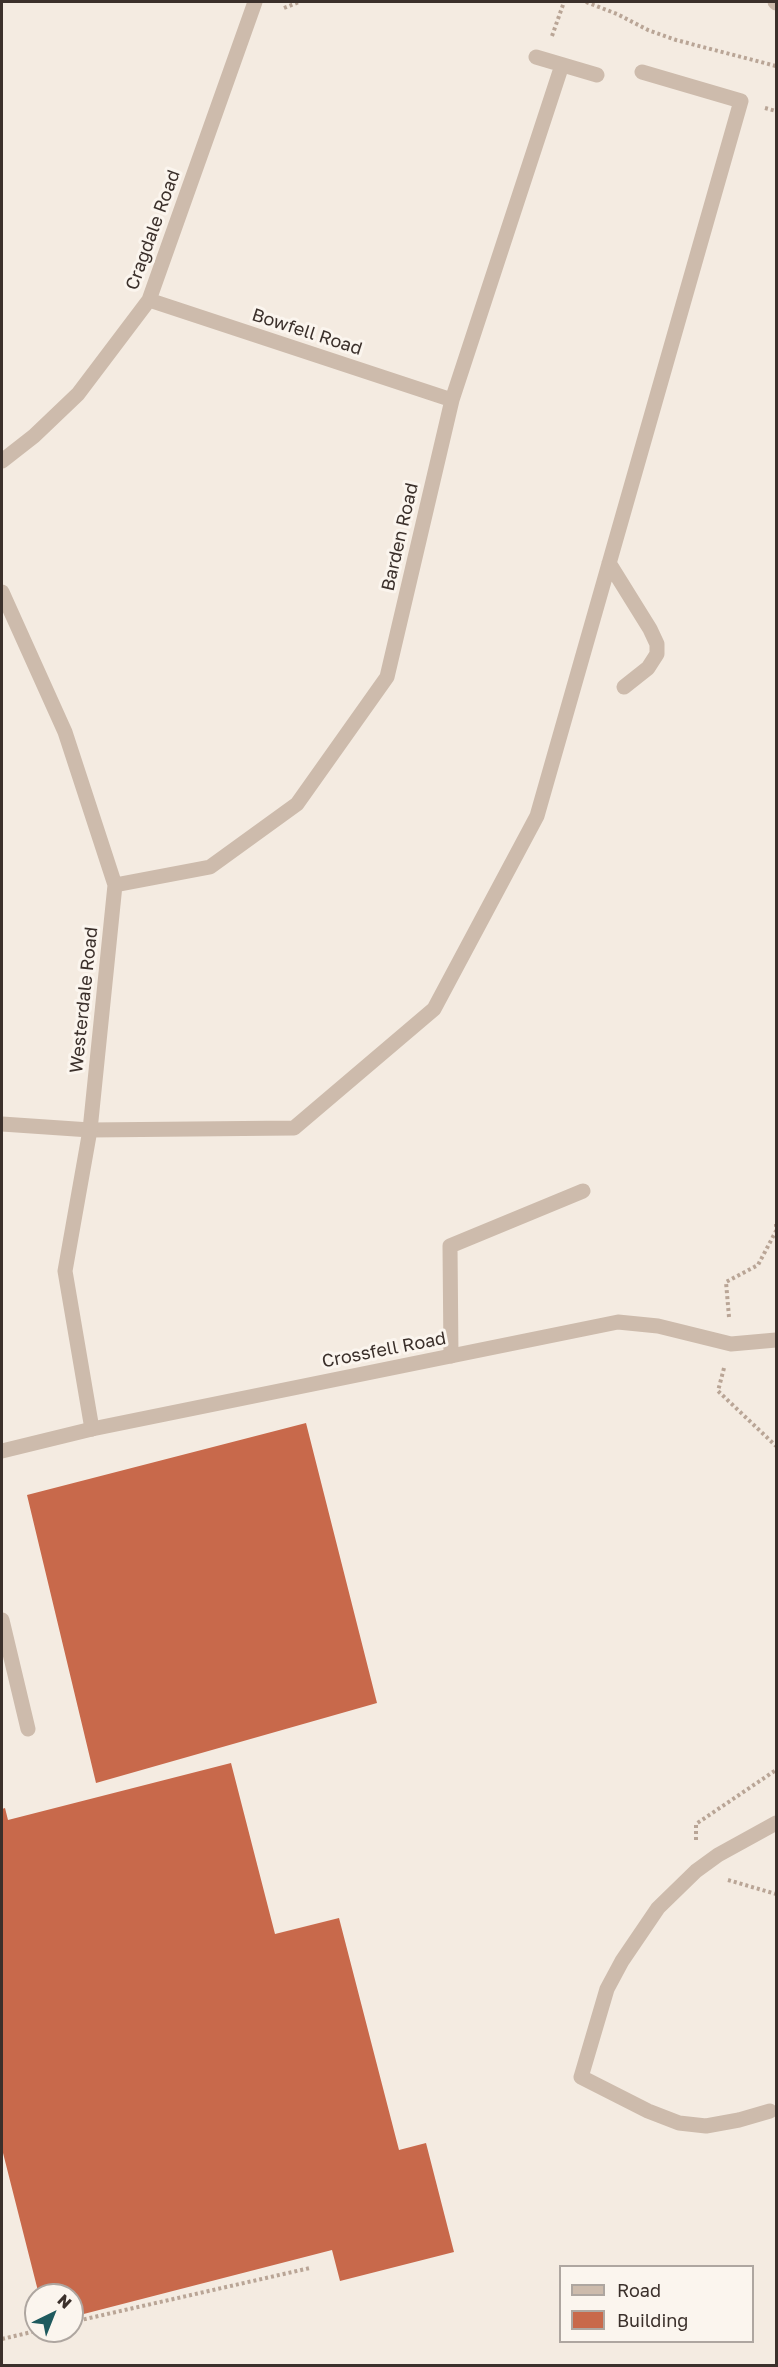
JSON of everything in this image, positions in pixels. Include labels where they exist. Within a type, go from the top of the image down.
[{"type":"street","name":"Cragdale Road","points":[[2,461],[34,436],[78,394],[149,300],[255,2]]},
{"type":"street","points":[[540,58],[597,75]]},
{"type":"street","name":"Barden Road","points":[[116,885],[210,867],[297,804],[387,676],[452,400],[562,65]]},
{"type":"street","points":[[2,1124],[90,1130],[294,1128],[434,1009],[537,816],[741,101],[642,72]]},
{"type":"street","name":"Bowfell Road","points":[[149,300],[452,400]]},
{"type":"street","points":[[609,563],[657,644],[657,654],[648,668],[624,687]]},
{"type":"street","name":"Westerdale Road","points":[[2,592],[65,732],[116,885],[90,1130],[64,1271],[92,1429]]},
{"type":"street","points":[[451,1356],[450,1246],[583,1191]]},
{"type":"street","name":"Crossfell Road","points":[[2,1451],[92,1429],[618,1322],[658,1326],[731,1344],[777,1340]]},
{"type":"street","points":[[2,1620],[28,1729]]},
{"type":"street","points":[[770,2111],[705,2126],[679,2123],[648,2111],[581,2077],[606,1989],[651,1917],[696,1871],[718,1855],[777,1823]]},
{"type":"path","points":[[284,8],[299,2]]},
{"type":"path","points":[[540,58],[564,2]]},
{"type":"path","points":[[586,2],[676,40],[777,66]]},
{"type":"path","points":[[84,2319],[310,2268]]},
{"type":"path","points":[[2,2339],[24,2334]]},
{"type":"building","points":[[306,1423],[377,1703],[96,1783],[27,1495]]},
{"type":"building","points":[[231,1763],[275,1934],[339,1918],[399,2150],[426,2143],[454,2252],[340,2281],[332,2250],[84,2314],[84,2283],[36,2283],[2,2149],[2,1809],[5,1808],[8,1820]]}]
